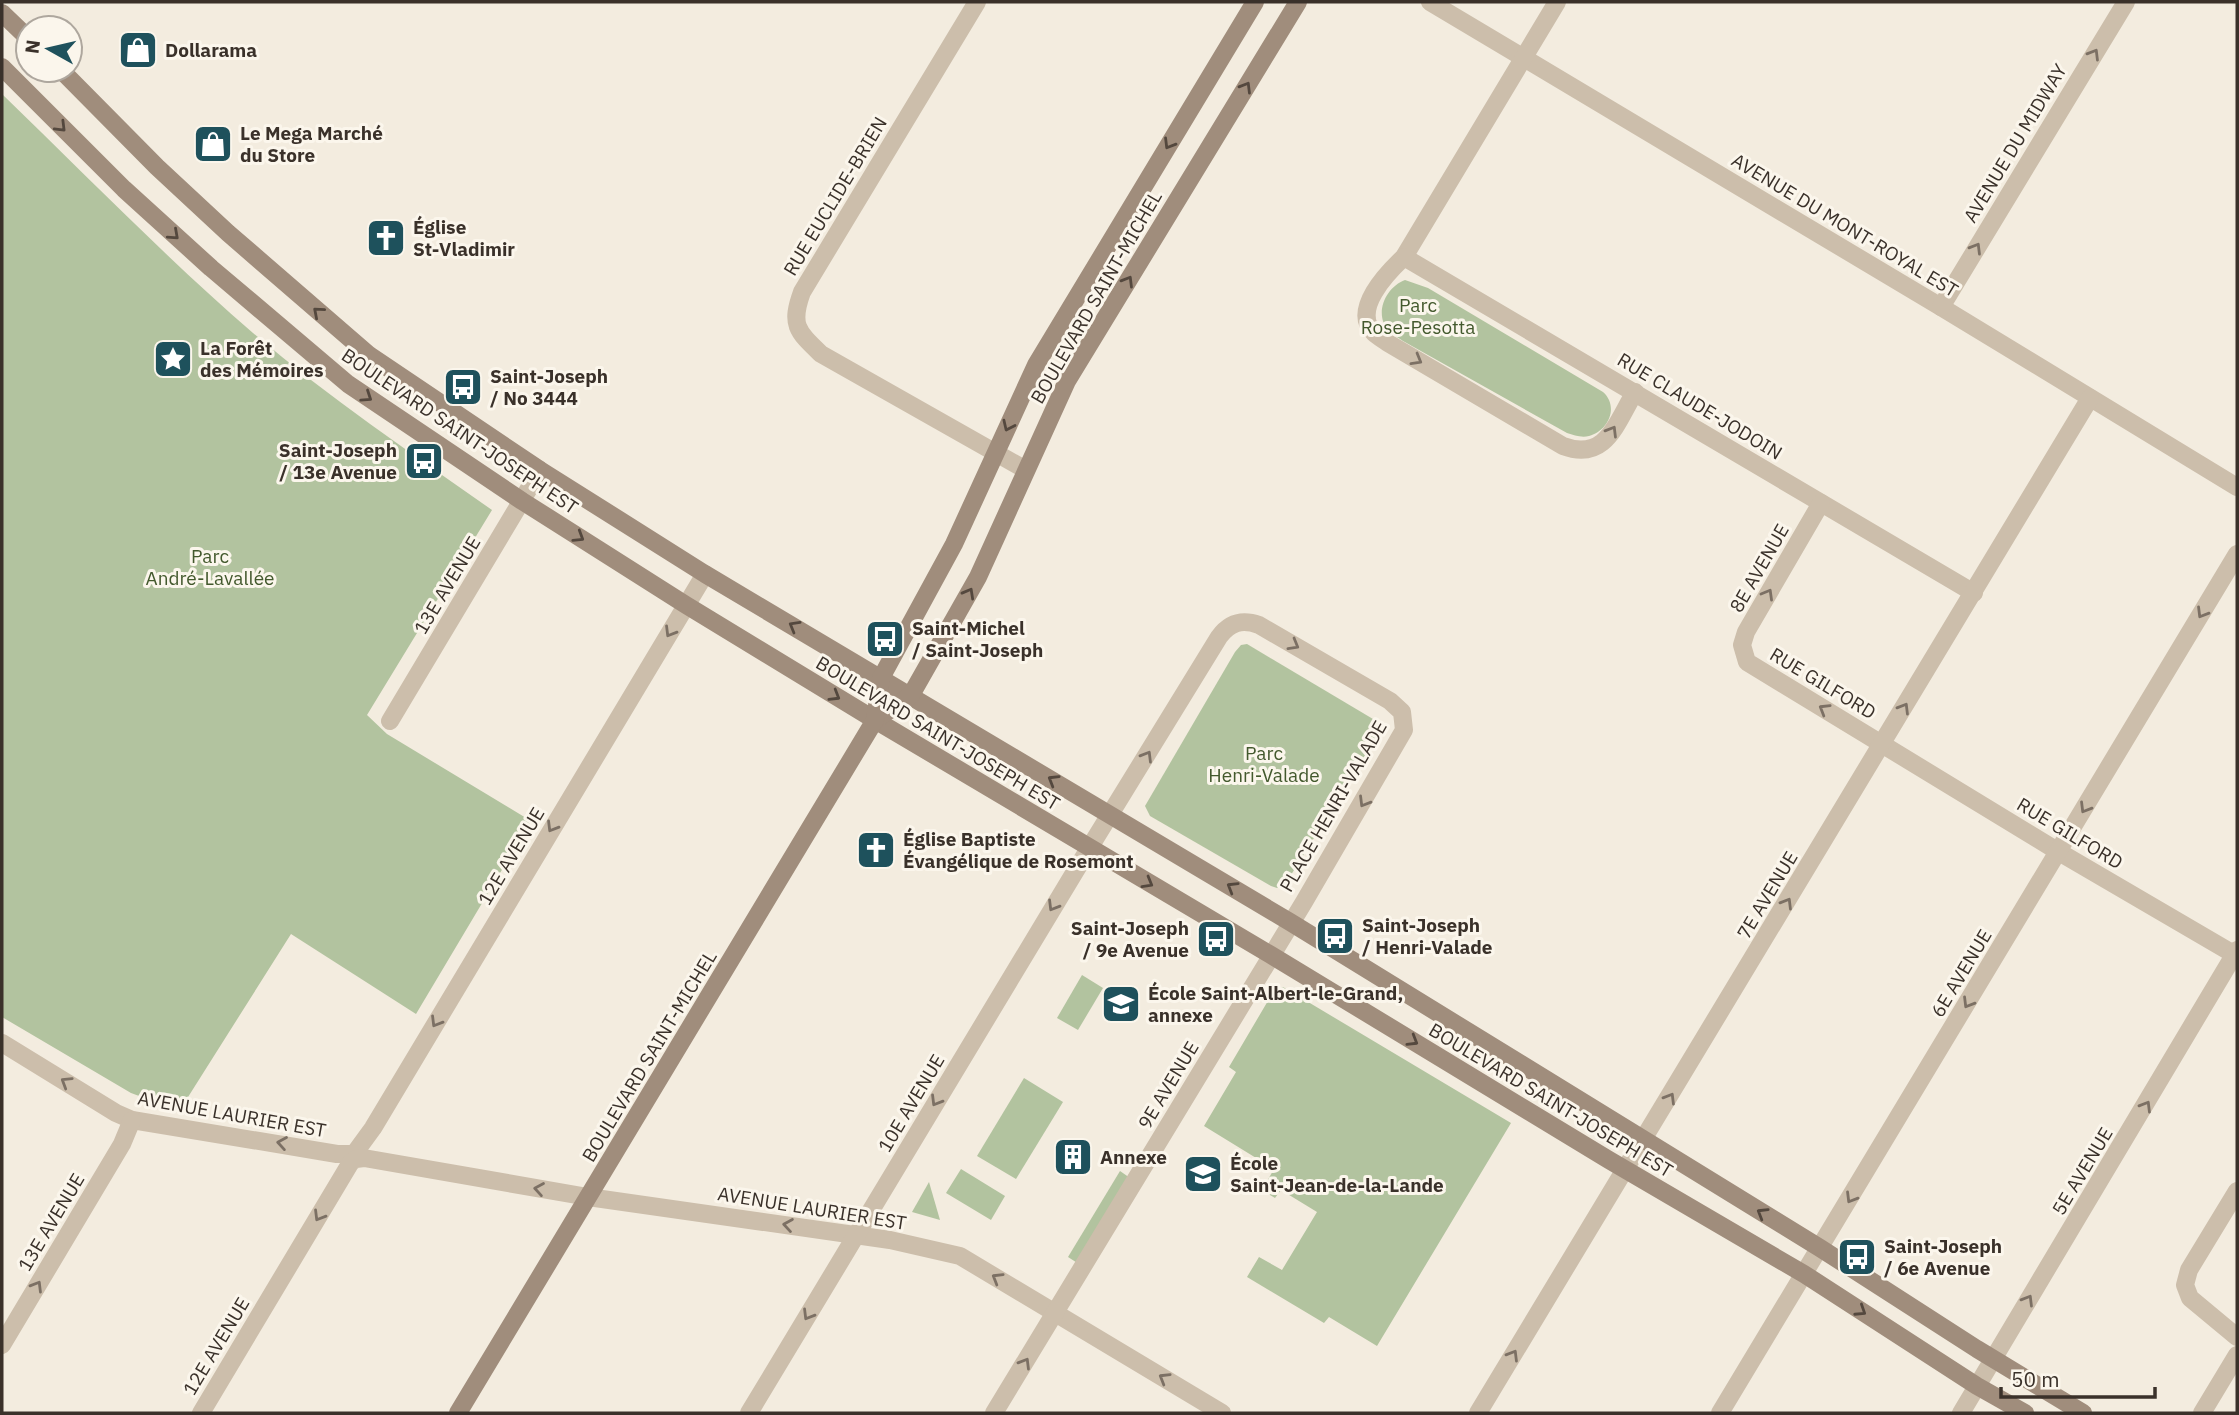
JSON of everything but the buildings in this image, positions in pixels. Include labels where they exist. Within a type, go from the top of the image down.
[{"type":"main road","name":"BOULEVARD SAINT-MICHEL","points":[[458,1413],[875,720],[881,678],[954,544],[1036,365],[1255,2]]},
{"type":"main road","name":"BOULEVARD SAINT-MICHEL","points":[[875,720],[911,695],[978,577],[1067,382],[1298,2]]},
{"type":"main road","name":"BOULEVARD SAINT-JOSEPH EST","points":[[2,67],[124,190],[348,384],[522,501],[875,720],[1804,1274],[1977,1386],[2025,1413]]},
{"type":"main road","name":"BOULEVARD SAINT-JOSEPH EST","points":[[75,84],[157,167],[228,233],[369,355],[540,470],[705,574],[1290,922],[2083,1413]]},
{"type":"street","name":"RUE EUCLIDE-BRIEN","points":[[977,2],[802,292],[796,307],[796,320],[799,333],[821,354],[1026,470]]},
{"type":"street","name":"AVENUE DU MONT-ROYAL EST","points":[[1430,2],[2237,487]]},
{"type":"street","points":[[1558,2],[1404,257],[1386,274],[1370,301],[1368,323],[1373,332],[1515,418],[1563,446],[1584,452],[1605,442],[1635,392]]},
{"type":"street","name":"AVENUE DU MIDWAY","points":[[1941,307],[2126,2]]},
{"type":"street","name":"RUE CLAUDE-JODOIN","points":[[1404,257],[1974,593]]},
{"type":"street","name":"7E AVENUE","points":[[1478,1413],[2090,398]]},
{"type":"street","name":"13E AVENUE","points":[[390,721],[540,470]]},
{"type":"street","name":"8E AVENUE","points":[[1744,656],[1742,646],[1746,632],[1821,503]]},
{"type":"street","name":"6E AVENUE","points":[[1720,1413],[2237,554]]},
{"type":"street","name":"12E AVENUE","points":[[201,1413],[352,1157],[379,1117],[705,574]]},
{"type":"street","name":"PLACE HENRI-VALADE","points":[[1111,815],[1219,636],[1236,622],[1249,621],[1259,625],[1390,701],[1402,712],[1404,730],[1400,740],[1290,922]]},
{"type":"street","name":"RUE GILFORD","points":[[1744,656],[1754,667],[2059,852],[2236,954]]},
{"type":"street","name":"10E AVENUE","points":[[749,1413],[1111,815]]},
{"type":"street","name":"9E AVENUE","points":[[994,1413],[1290,922]]},
{"type":"street","name":"5E AVENUE","points":[[1961,1413],[2236,954]]},
{"type":"street","name":"AVENUE LAURIER EST","points":[[2,1043],[116,1113],[132,1120],[589,1197],[890,1240],[960,1256],[1222,1413]]},
{"type":"street","name":"13E AVENUE","points":[[2,1345],[122,1144],[132,1120]]},
{"type":"street","points":[[2237,1191],[2189,1270],[2185,1285],[2190,1298],[2237,1337]]},
{"type":"street","points":[[2202,1413],[2237,1355]]},
{"type":"green space","name":"Parc André-Lavallée","points":[[2,91],[3,95],[157,246],[281,357],[492,510],[367,715],[387,734],[531,821],[416,1014],[291,934],[183,1105],[150,1100],[131,1093],[2,1017]]},
{"type":"green space","name":"Parc Rose-Pesotta","points":[[1405,280],[1428,288],[1603,392],[1608,398],[1611,411],[1606,424],[1589,436],[1567,433],[1394,335],[1384,324],[1382,309],[1387,295]]},
{"type":"green space","name":"Parc Henri-Valade","points":[[1247,644],[1373,719],[1379,727],[1374,741],[1286,883],[1277,888],[1150,816],[1145,806],[1235,652],[1241,645]]},
{"type":"green space","points":[[1082,975],[1103,988],[1078,1030],[1057,1018]]},
{"type":"green space","points":[[1283,987],[1511,1123],[1377,1346],[1329,1317],[1324,1323],[1247,1277],[1259,1257],[1282,1270],[1317,1212],[1281,1190],[1275,1198],[1262,1190],[1274,1169],[1204,1126],[1236,1072],[1229,1067],[1272,994]]},
{"type":"green space","points":[[1024,1078],[1063,1102],[1016,1179],[977,1156]]},
{"type":"green space","points":[[961,1169],[1005,1196],[991,1220],[946,1193]]},
{"type":"green space","points":[[1120,1171],[1133,1180],[1082,1266],[1068,1257]]},
{"type":"green space","points":[[929,1182],[940,1220],[912,1212]]},
{"type":"place","name":"Dollarama","points":[[138,50]]},
{"type":"place","name":"Le Mega Marché du Store","points":[[213,144]]},
{"type":"place","name":"Église St-Vladimir","points":[[386,238]]},
{"type":"place","name":"La Forêt des Mémoires","points":[[173,359]]},
{"type":"place","name":"Saint-Joseph / No 3444","points":[[463,387]]},
{"type":"place","name":"Saint-Joseph / 13e Avenue","points":[[424,461]]},
{"type":"place","name":"Saint-Michel / Saint-Joseph","points":[[885,639]]},
{"type":"place","name":"Église Baptiste Évangélique de Rosemont","points":[[876,850]]},
{"type":"place","name":"Saint-Joseph / Henri-Valade","points":[[1335,936]]},
{"type":"place","name":"Saint-Joseph / 9e Avenue","points":[[1216,939]]},
{"type":"place","name":"École Saint-Albert-le-Grand, annexe","points":[[1121,1004]]},
{"type":"place","name":"Annexe","points":[[1073,1157]]},
{"type":"place","name":"École Saint-Jean-de-la-Lande","points":[[1203,1174]]},
{"type":"place","name":"Saint-Joseph / 6e Avenue","points":[[1857,1257]]}]
